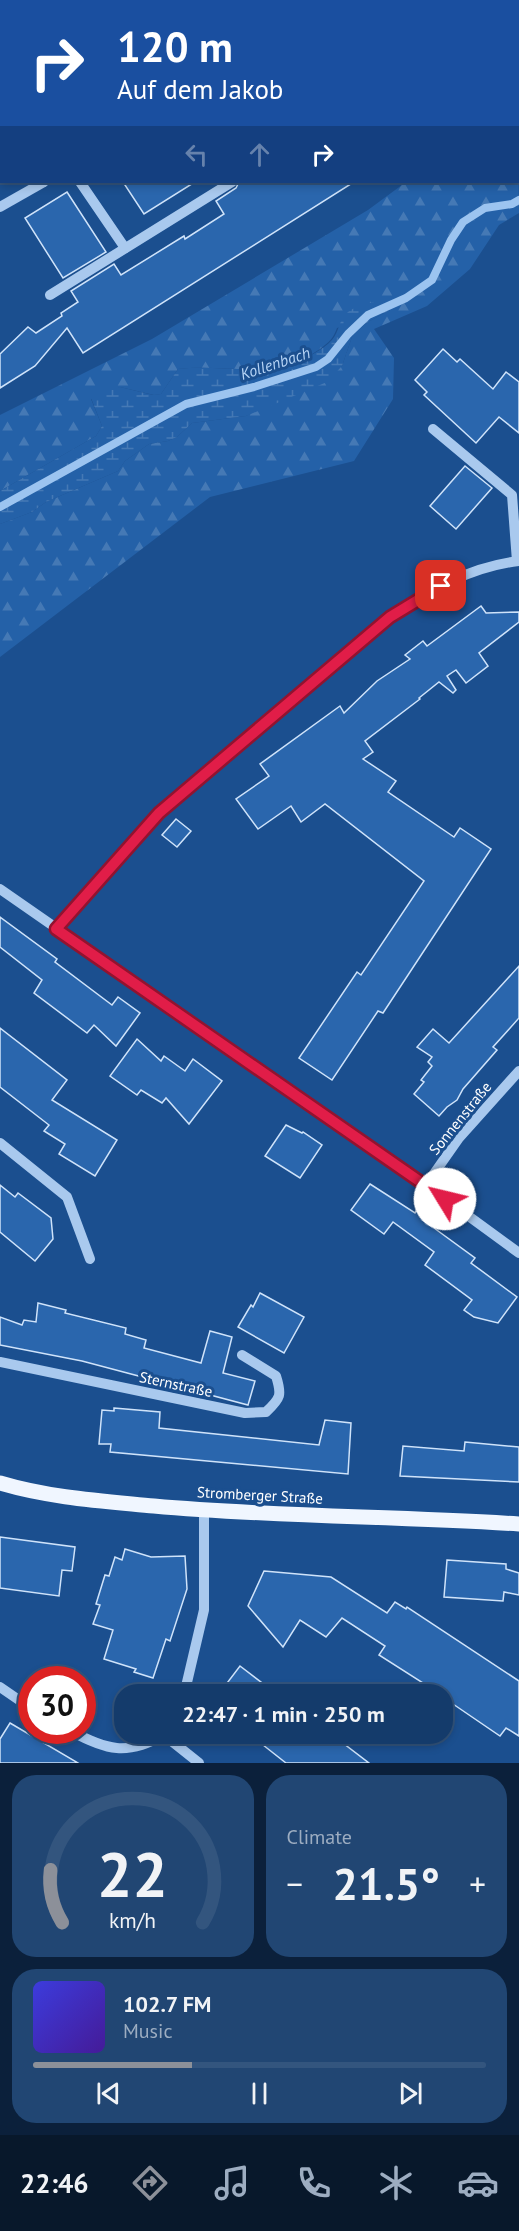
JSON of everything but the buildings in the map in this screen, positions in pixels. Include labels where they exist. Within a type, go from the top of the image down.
[{"type":"main road","name":"Stromberger Straße","points":[[0,1483],[85,1500],[204,1510],[519,1524]]},
{"type":"street","points":[[0,207],[42,183]]},
{"type":"street","points":[[81,183],[125,248]]},
{"type":"street","points":[[50,295],[230,183]]},
{"type":"street","points":[[56,929],[159,813],[390,617],[426,594],[471,571],[518,561],[512,495],[433,429]]},
{"type":"street","points":[[0,889],[426,1185],[519,1253]]},
{"type":"street","name":"Sonnenstraße","points":[[426,1185],[459,1138],[519,1071]]},
{"type":"street","points":[[0,1143],[67,1197],[90,1259]]},
{"type":"street","name":"Sternstraße","points":[[0,1362],[245,1413],[266,1412],[277,1402],[281,1391],[276,1376],[242,1355]]},
{"type":"street","points":[[187,1684],[204,1610],[204,1510]]},
{"type":"street","points":[[0,1687],[18,1699]]},
{"type":"street","points":[[96,1744],[105,1748],[130,1749],[148,1744]]},
{"type":"street","points":[[175,1744],[199,1763]]},
{"type":"green space","points":[[405,183],[519,183],[519,213],[499,225],[470,269],[427,306],[374,329],[394,358],[393,399],[354,461],[210,497],[0,657],[0,524],[32,512],[46,502],[118,471],[125,461],[149,444],[177,437],[192,423],[246,416],[342,366],[353,334],[368,322],[390,310],[337,328],[330,340],[320,349],[303,359],[285,365],[251,369],[178,369],[161,394],[154,395],[120,387],[91,399],[102,426],[96,436],[0,491],[0,415],[152,339],[368,210]]},
{"type":"green space","points":[[397,298],[390,310],[368,322],[353,334],[342,366],[327,382],[246,416],[192,423],[177,437],[149,444],[125,461],[118,471],[46,502],[32,512],[0,524],[0,491],[96,436],[102,426],[91,398],[96,391],[120,387],[153,395],[161,394],[178,369],[264,369],[293,363],[314,354],[328,344],[345,315],[353,309],[372,302]]},
{"type":"waterway","name":"Kollenbach","points":[[0,507],[186,404],[254,387],[316,367],[328,359],[348,334],[368,315],[406,298],[432,280],[451,240],[463,222],[485,208],[512,204],[519,200]]},
{"type":"route","points":[[441,586],[390,617],[159,813],[56,929],[445,1199]]}]
